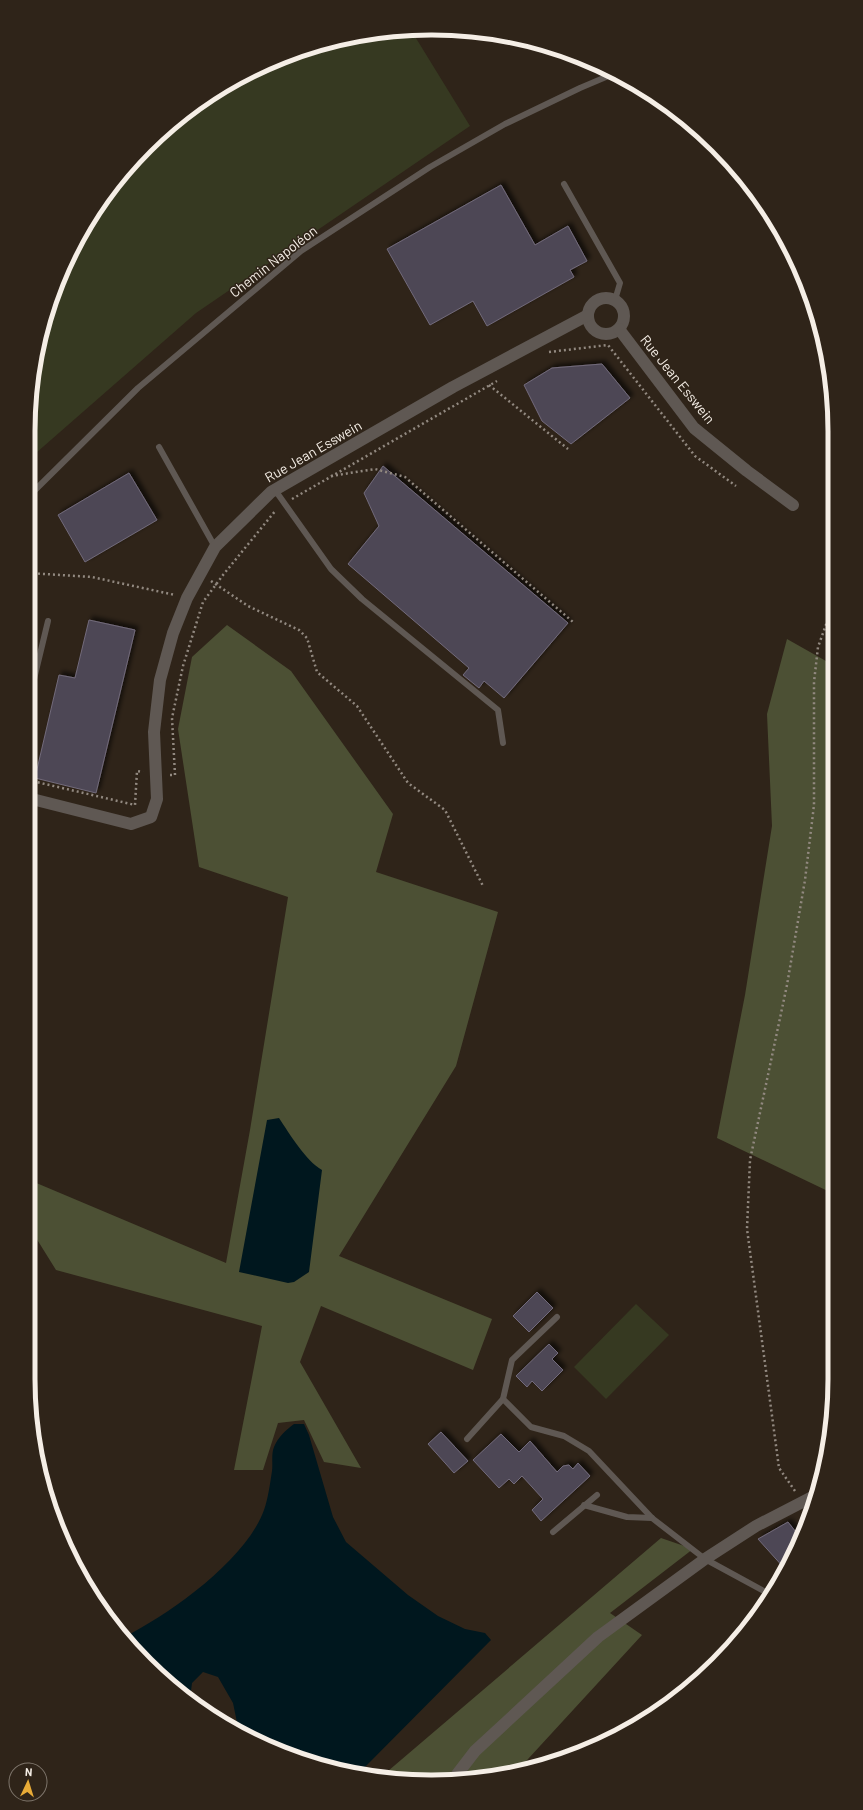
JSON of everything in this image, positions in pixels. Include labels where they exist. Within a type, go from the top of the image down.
[{"type":"street","points":[[603,298],[615,300],[623,308],[625,314],[619,330],[608,334],[596,331],[591,327],[588,315],[589,309],[597,300],[603,298]]},
{"type":"street","name":"Rue Jean Esswein","points":[[35,800],[131,824],[151,817],[157,799],[154,732],[160,680],[173,633],[187,598],[215,547],[275,490],[453,387],[588,315]]},
{"type":"street","name":"Rue Jean Esswein","points":[[619,330],[694,428],[747,471],[793,505]]},
{"type":"street","points":[[457,1774],[475,1751],[541,1688],[598,1637],[705,1559],[756,1526],[809,1499]]},
{"type":"lane","name":"Chemin Napoléon","points":[[35,490],[138,388],[301,251],[430,167],[505,124],[608,76]]},
{"type":"lane","points":[[564,184],[620,283],[615,300]]},
{"type":"lane","points":[[160,447],[215,547]]},
{"type":"lane","points":[[275,490],[331,569],[362,599],[498,710],[502,743]]},
{"type":"lane","points":[[35,675],[48,621]]},
{"type":"lane","points":[[467,1439],[503,1399],[512,1360],[557,1317]]},
{"type":"lane","points":[[503,1399],[531,1426],[564,1436],[589,1450],[652,1518],[705,1559],[765,1592]]},
{"type":"lane","points":[[553,1532],[597,1495]]},
{"type":"lane","points":[[584,1505],[627,1517],[652,1518]]},
{"type":"path","points":[[542,356],[549,352],[608,344],[695,456],[736,486]]},
{"type":"path","points":[[35,782],[135,805],[137,771],[175,776],[172,718],[183,666],[204,602],[216,584],[275,511],[285,503],[329,477],[502,378]]},
{"type":"path","points":[[489,385],[568,448]]},
{"type":"path","points":[[329,477],[375,469],[405,477],[573,622]]},
{"type":"path","points":[[35,572],[92,576],[187,598]]},
{"type":"path","points":[[201,574],[248,606],[298,630],[307,638],[317,672],[357,706],[408,783],[445,810],[483,886]]},
{"type":"path","points":[[803,1502],[779,1468],[747,1229],[750,1160],[787,985],[805,880],[814,805],[814,682],[818,647],[828,619]]},
{"type":"green space","points":[[414,36],[470,126],[196,313],[35,454],[38,380],[56,304],[65,280],[88,233],[117,190],[133,170],[170,133],[190,117],[233,88],[256,76],[304,56],[329,49],[380,38]]},
{"type":"green space","points":[[227,625],[291,671],[393,814],[376,872],[498,912],[456,1066],[339,1256],[492,1319],[473,1370],[321,1306],[300,1362],[361,1468],[324,1462],[304,1420],[278,1423],[263,1470],[234,1470],[262,1326],[56,1270],[35,1236],[35,1182],[226,1263],[250,1130],[288,897],[199,867],[178,729],[192,657]]},
{"type":"green space","points":[[787,639],[828,662],[828,1191],[717,1138],[745,995],[772,826],[767,714]]},
{"type":"green space","points":[[636,1304],[669,1335],[606,1399],[574,1367]]},
{"type":"green space","points":[[661,1538],[693,1549],[610,1613],[642,1635],[524,1763],[483,1772],[457,1774],[432,1775],[386,1772]]},
{"type":"water","points":[[279,1118],[304,1154],[322,1170],[309,1272],[294,1282],[288,1283],[239,1272],[267,1120]]},
{"type":"water","points":[[294,1424],[304,1424],[309,1435],[333,1517],[346,1542],[408,1595],[438,1616],[465,1629],[485,1633],[491,1640],[363,1769],[304,1754],[280,1745],[237,1724],[233,1703],[218,1677],[203,1672],[192,1683],[191,1693],[151,1659],[129,1634],[184,1600],[224,1566],[241,1548],[255,1529],[264,1510],[269,1491],[274,1447],[282,1434]]},
{"type":"building","points":[[501,185],[535,245],[568,226],[587,261],[570,270],[574,277],[487,326],[473,301],[430,325],[387,249]]},
{"type":"building","points":[[602,364],[630,398],[571,444],[542,421],[524,385],[552,368]]},
{"type":"building","points":[[383,466],[568,623],[504,698],[484,681],[479,688],[463,675],[469,668],[348,564],[379,526],[364,493]]},
{"type":"building","points":[[129,473],[157,520],[85,562],[58,515]]},
{"type":"building","points":[[89,620],[135,630],[96,793],[35,778],[59,675],[75,678]]},
{"type":"building","points":[[537,1292],[553,1308],[529,1332],[513,1316]]},
{"type":"building","points":[[549,1344],[558,1353],[552,1359],[563,1370],[542,1391],[532,1381],[527,1387],[516,1376]]},
{"type":"building","points":[[441,1432],[468,1461],[454,1473],[428,1444]]},
{"type":"building","points":[[501,1434],[519,1452],[530,1441],[557,1472],[563,1466],[569,1465],[573,1469],[578,1463],[590,1476],[541,1521],[532,1510],[543,1499],[522,1476],[514,1484],[509,1479],[499,1488],[473,1460]]},
{"type":"building","points":[[788,1522],[797,1533],[789,1546],[790,1547],[781,1565],[758,1539]]}]
